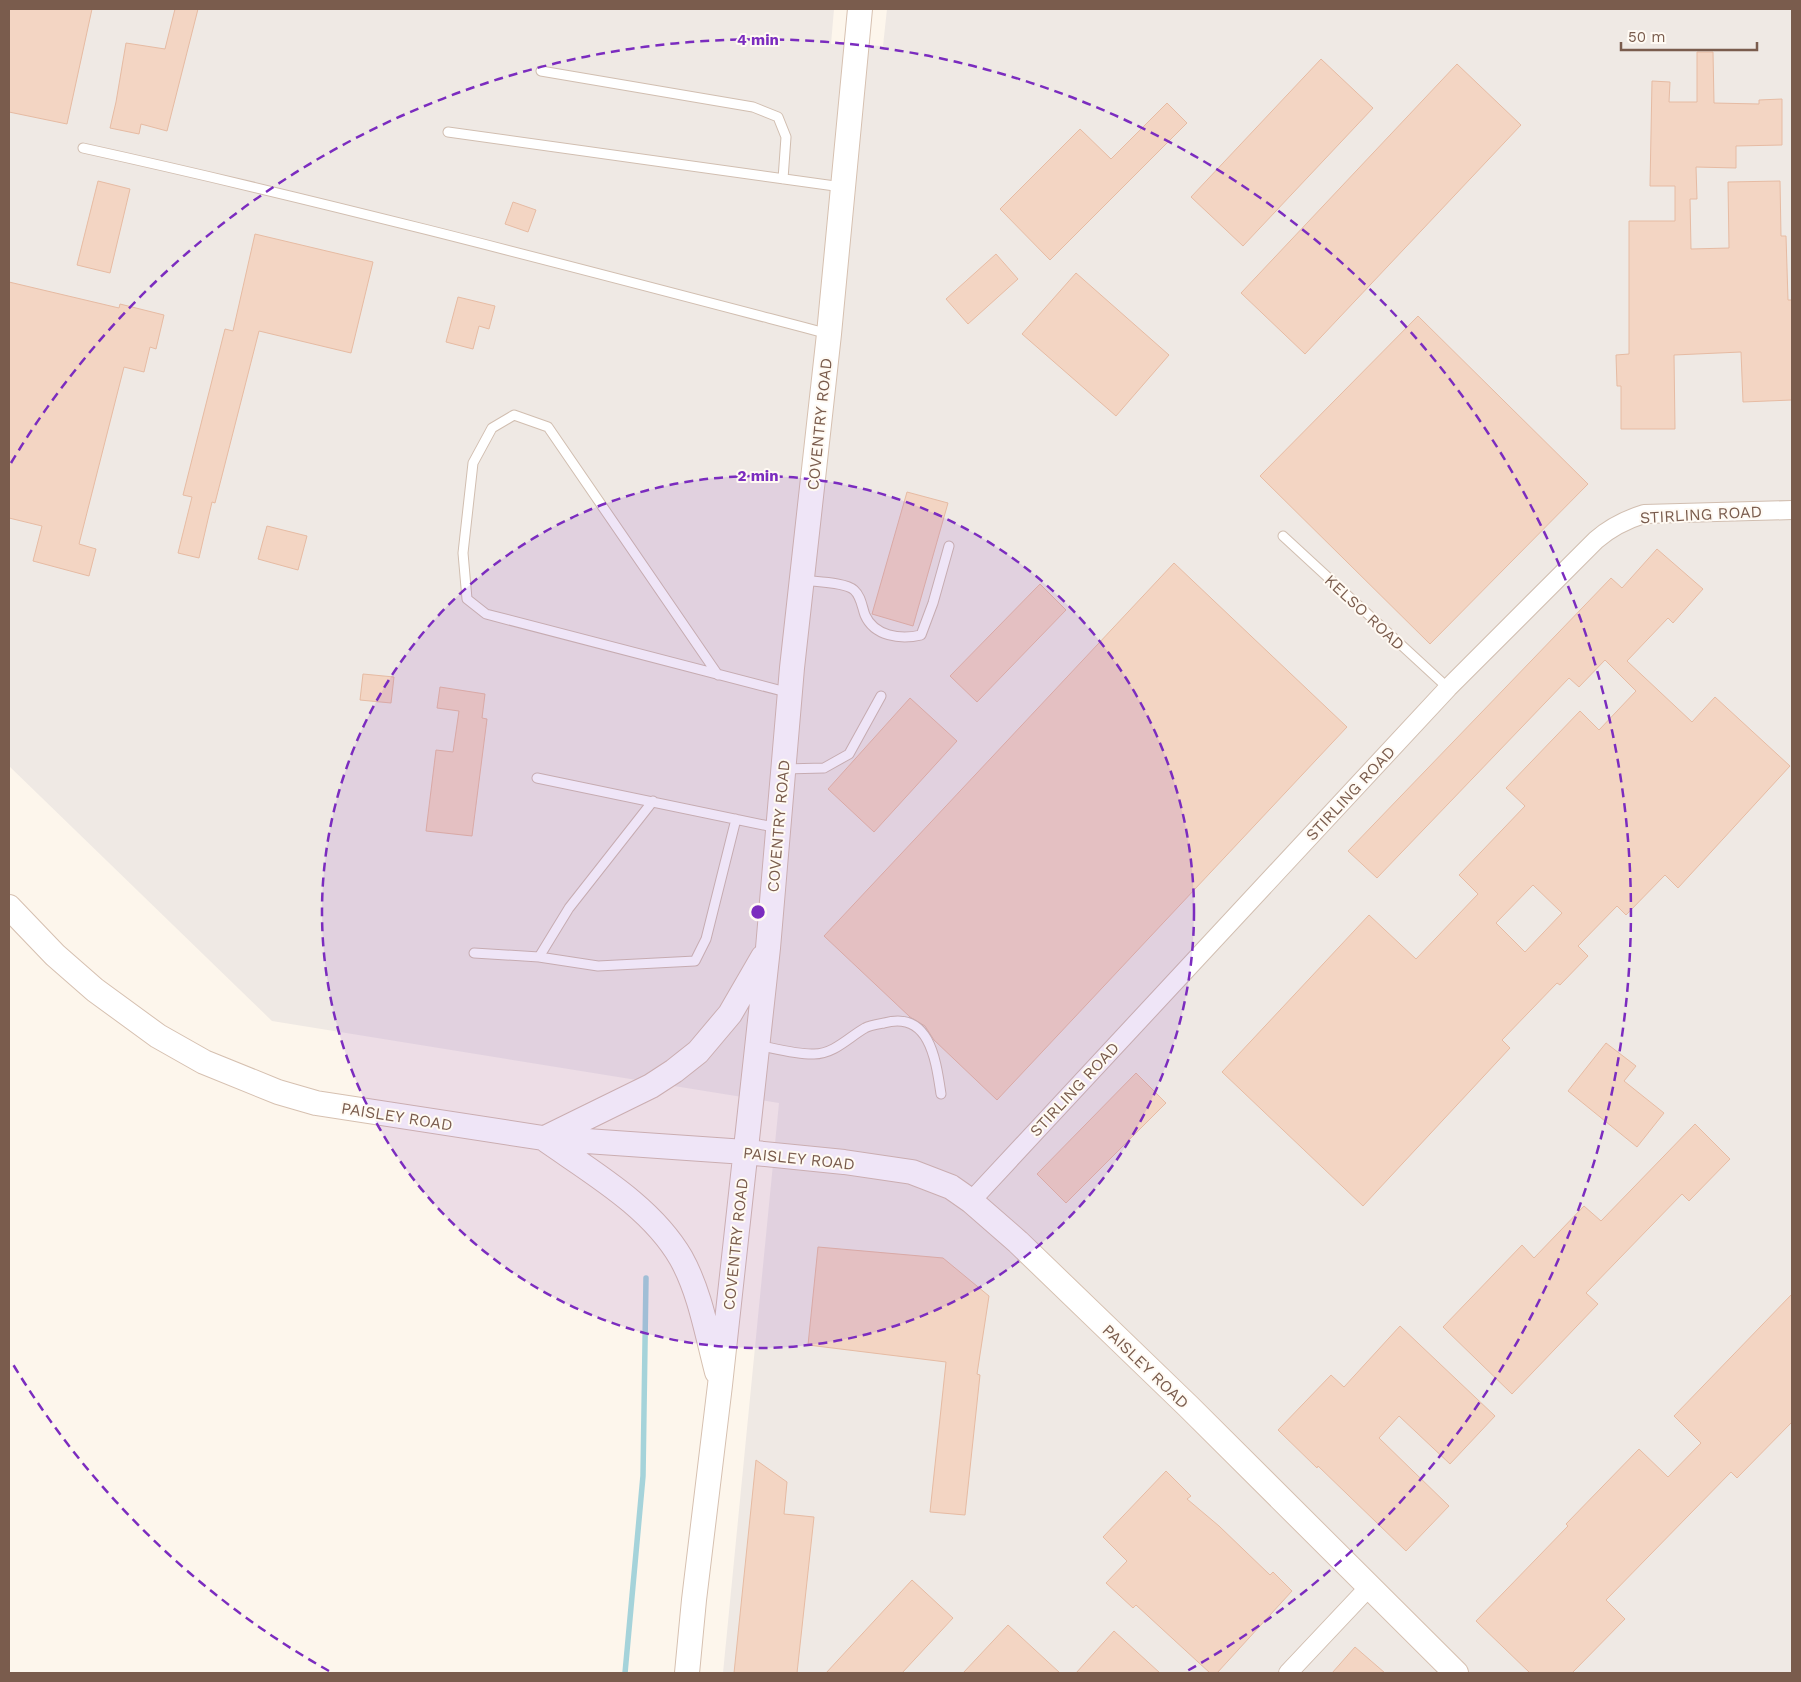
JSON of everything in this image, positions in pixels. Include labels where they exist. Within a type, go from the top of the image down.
[{"type":"main road","name":"COVENTRY ROAD","points":[[687,1673],[768,948],[790,693],[829,334],[860,9]]},
{"type":"main road","name":"PAISLEY ROAD","points":[[9,908],[55,955],[94,990],[158,1036],[204,1062],[278,1092],[316,1103],[543,1138],[745,1152],[844,1162],[912,1172],[951,1187],[971,1201],[1018,1242],[1188,1406],[1456,1673]]},
{"type":"main road","points":[[720,1385],[694,1289],[681,1258],[664,1235],[638,1206],[543,1138],[651,1086],[698,1052],[730,1014],[768,948]]},
{"type":"street","name":"STIRLING ROAD","points":[[971,1201],[1448,688],[1610,528],[1625,520],[1644,514],[1792,510]]},
{"type":"street","points":[[1288,1673],[1370,1586]]},
{"type":"lane","points":[[541,71],[754,107],[778,117],[786,137],[783,179]]},
{"type":"lane","points":[[448,132],[843,187]]},
{"type":"lane","points":[[83,148],[464,238],[829,334]]},
{"type":"lane","points":[[718,674],[548,427],[514,415],[492,428],[473,463],[463,553],[467,599],[486,614],[790,693]]},
{"type":"lane","name":"KELSO ROAD","points":[[1283,536],[1448,688]]},
{"type":"lane","points":[[802,580],[846,585],[854,590],[872,628],[888,635],[908,638],[921,635],[933,603],[949,546]]},
{"type":"lane","points":[[783,769],[824,768],[849,754],[881,696]]},
{"type":"lane","points":[[537,778],[778,828]]},
{"type":"lane","points":[[539,957],[569,908],[653,801]]},
{"type":"lane","points":[[474,953],[539,957],[598,966],[695,961],[706,939],[736,819]]},
{"type":"lane","points":[[757,1045],[815,1054],[839,1046],[867,1027],[891,1021],[902,1020],[910,1022],[927,1039],[936,1062],[941,1094]]},
{"type":"shaded area","points":[[9,9],[834,9],[831,44],[883,46],[887,9],[1792,9],[1792,1673],[723,1673],[779,1103],[272,1021],[9,766]]},
{"type":"building","points":[[9,9],[92,9],[67,124],[9,112]]},
{"type":"building","points":[[175,9],[198,9],[167,131],[141,124],[139,134],[110,128],[126,43],[165,49]]},
{"type":"building","points":[[1697,52],[1713,52],[1714,103],[1759,104],[1759,100],[1782,99],[1782,145],[1736,146],[1736,168],[1696,167],[1697,199],[1690,199],[1691,249],[1729,248],[1728,182],[1780,181],[1781,236],[1786,236],[1788,300],[1792,300],[1792,400],[1743,402],[1741,352],[1674,355],[1675,429],[1621,429],[1621,386],[1617,386],[1616,355],[1629,354],[1629,221],[1675,221],[1675,186],[1650,186],[1652,81],[1670,82],[1669,102],[1697,102]]},
{"type":"building","points":[[1321,59],[1373,108],[1243,246],[1191,197]]},
{"type":"building","points":[[1457,64],[1521,125],[1305,354],[1241,293]]},
{"type":"building","points":[[1167,103],[1187,123],[1050,260],[1000,209],[1080,129],[1111,159]]},
{"type":"building","points":[[98,181],[130,189],[110,273],[77,265]]},
{"type":"building","points":[[513,202],[536,210],[528,232],[505,224]]},
{"type":"building","points":[[255,234],[373,262],[351,353],[259,331],[215,503],[212,502],[199,558],[178,553],[192,497],[183,495],[225,329],[233,331]]},
{"type":"building","points":[[996,254],[1018,279],[968,324],[946,299]]},
{"type":"building","points":[[1076,273],[1169,355],[1116,416],[1022,334]]},
{"type":"building","points":[[9,282],[119,308],[120,304],[164,315],[156,349],[150,347],[144,372],[124,367],[79,544],[96,549],[89,576],[33,561],[42,526],[9,518]]},
{"type":"building","points":[[458,297],[495,306],[489,329],[479,326],[473,349],[446,342]]},
{"type":"building","points":[[1418,316],[1588,484],[1430,644],[1260,476]]},
{"type":"building","points":[[907,492],[948,503],[913,626],[872,614]]},
{"type":"building","points":[[267,526],[307,536],[298,570],[258,559]]},
{"type":"building","points":[[1657,549],[1703,589],[1673,623],[1668,618],[1627,661],[1692,722],[1715,697],[1790,766],[1678,888],[1665,875],[1626,915],[1617,906],[1578,946],[1588,956],[1560,985],[1557,983],[1502,1040],[1510,1048],[1363,1206],[1222,1072],[1369,915],[1416,959],[1478,894],[1459,875],[1525,806],[1506,788],[1580,711],[1599,730],[1636,691],[1605,660],[1579,687],[1569,678],[1377,878],[1348,851],[1611,578],[1622,588]],"holes":[[[1533,885],[1562,913],[1525,952],[1496,923]]]},
{"type":"building","points":[[1174,563],[1347,727],[997,1100],[934,1040],[925,1026],[910,1017],[824,936]]},
{"type":"building","points":[[1040,584],[1066,610],[977,702],[950,676]]},
{"type":"building","points":[[363,674],[394,677],[391,703],[360,700]]},
{"type":"building","points":[[440,687],[485,694],[482,718],[487,719],[472,836],[426,831],[436,750],[453,752],[459,711],[437,708]]},
{"type":"building","points":[[910,698],[957,741],[874,832],[828,789]]},
{"type":"building","points":[[1606,1043],[1636,1066],[1624,1081],[1664,1113],[1637,1147],[1568,1091]]},
{"type":"building","points":[[1136,1073],[1166,1103],[1066,1203],[1037,1174]]},
{"type":"building","points":[[1695,1124],[1730,1159],[1689,1201],[1682,1194],[1586,1293],[1598,1304],[1512,1394],[1443,1327],[1522,1245],[1534,1258],[1584,1206],[1601,1221]]},
{"type":"building","points":[[818,1247],[943,1258],[989,1296],[977,1374],[980,1375],[965,1515],[930,1512],[946,1362],[808,1345]]},
{"type":"building","points":[[1792,1294],[1792,1422],[1737,1478],[1731,1472],[1606,1600],[1625,1619],[1572,1673],[1530,1673],[1476,1621],[1639,1449],[1668,1477],[1701,1443],[1674,1416]]},
{"type":"building","points":[[1400,1326],[1495,1416],[1450,1464],[1399,1416],[1379,1438],[1449,1506],[1406,1551],[1278,1430],[1331,1375],[1344,1387]]},
{"type":"building","points":[[756,1460],[787,1482],[784,1514],[814,1517],[797,1673],[734,1673]]},
{"type":"building","points":[[1166,1471],[1191,1496],[1187,1499],[1219,1526],[1270,1575],[1273,1572],[1292,1591],[1217,1673],[1210,1673],[1136,1605],[1133,1608],[1106,1583],[1127,1561],[1103,1537]]},
{"type":"building","points":[[912,1580],[953,1618],[902,1673],[826,1673]]},
{"type":"building","points":[[1008,1625],[1060,1673],[963,1673]]},
{"type":"building","points":[[1114,1631],[1160,1673],[1076,1673]]},
{"type":"building","points":[[1355,1647],[1385,1673],[1332,1673]]},
{"type":"waterway","points":[[625,1673],[643,1476],[646,1278]]}]
